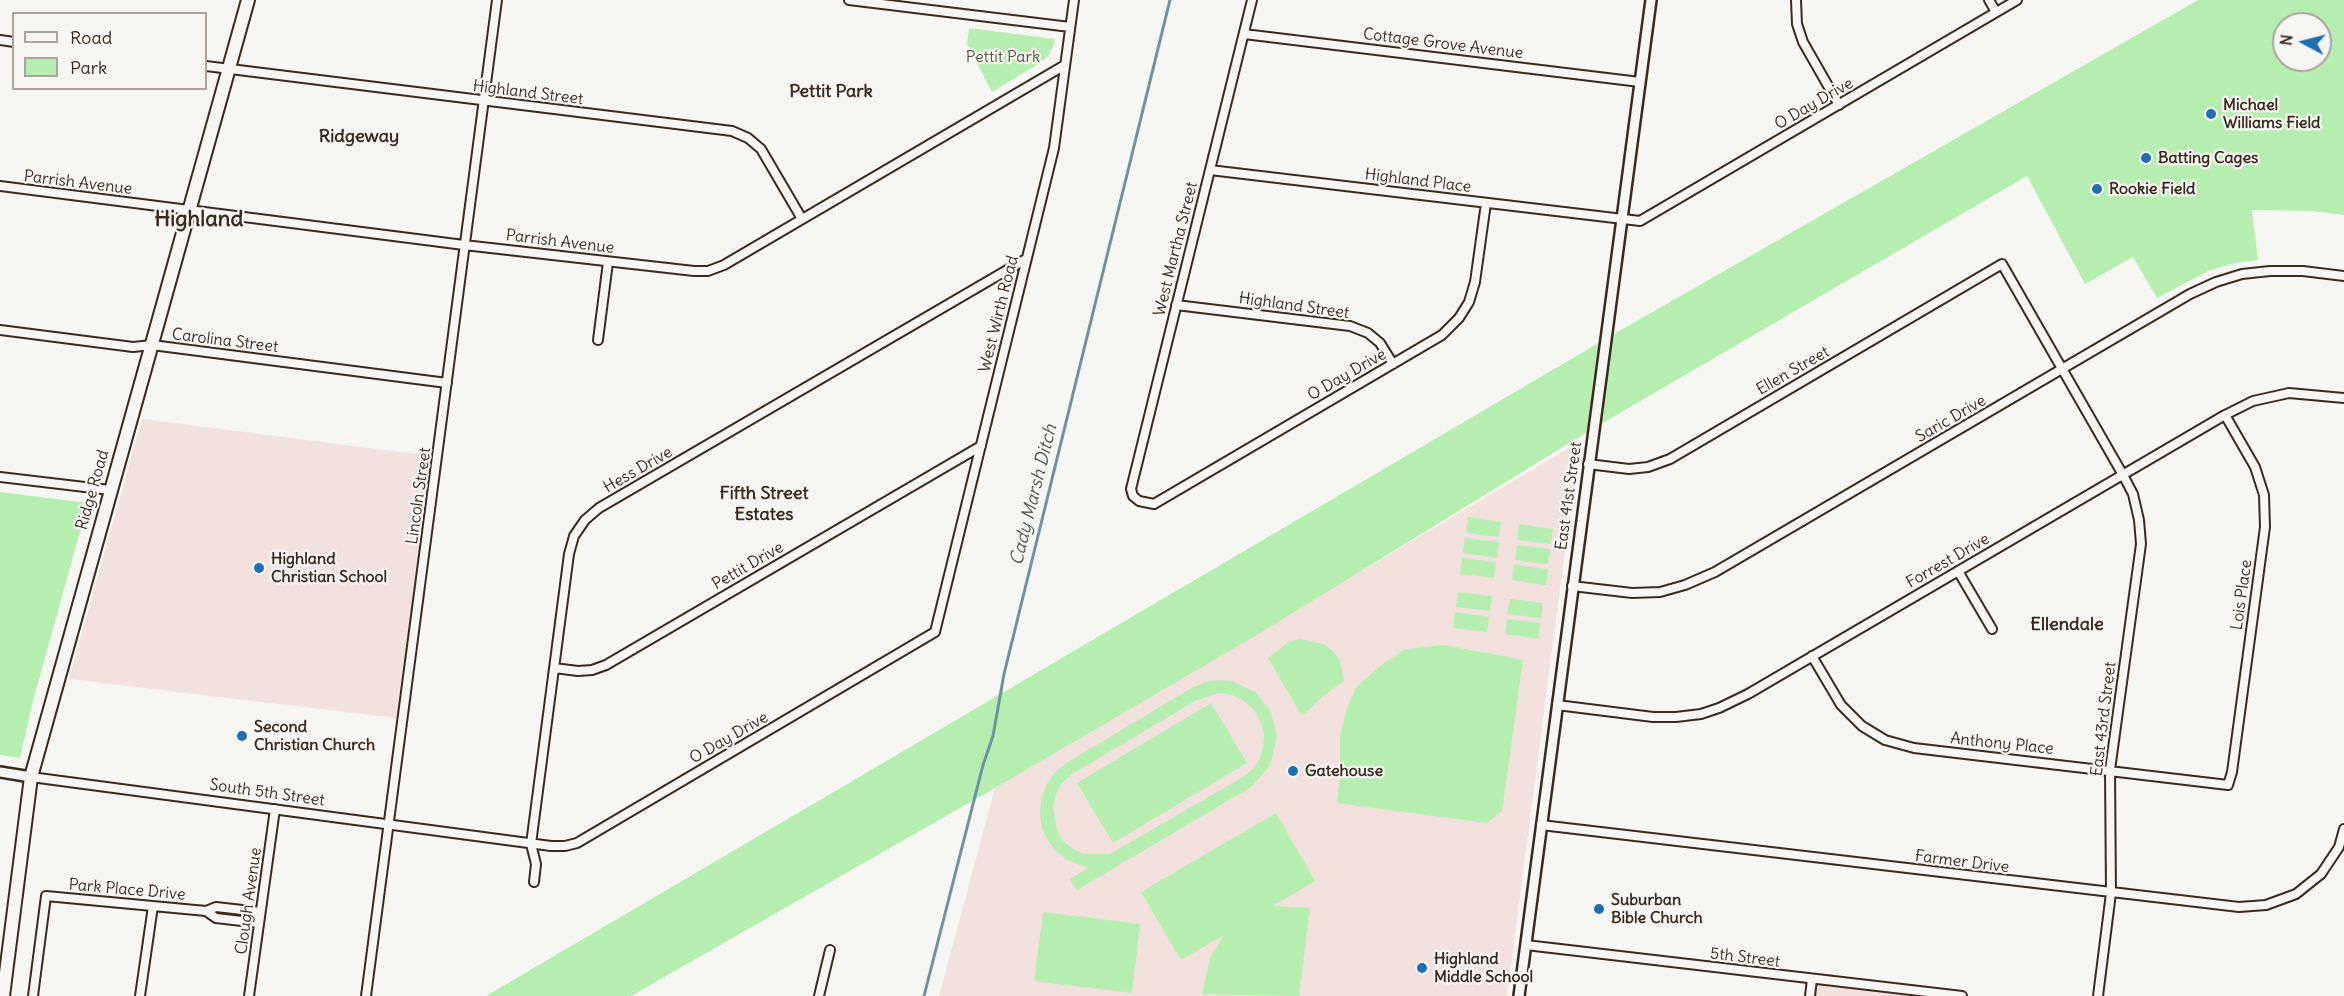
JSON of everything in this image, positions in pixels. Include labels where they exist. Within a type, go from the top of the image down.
[{"type":"main road","name":"Ridge Road","points":[[3,996],[31,777],[248,0]]},
{"type":"street","name":"Lincoln Street","points":[[366,996],[497,0]]},
{"type":"street","points":[[849,0],[1070,27]]},
{"type":"street","name":"West Wirth Road","points":[[935,632],[1054,148],[1074,0]]},
{"type":"street","name":"West Martha Street","points":[[1139,501],[1133,496],[1131,489],[1252,0]]},
{"type":"street","name":"East 41st Street","points":[[1519,996],[1651,0]]},
{"type":"street","points":[[1796,0],[1797,24],[1803,42],[1839,105]]},
{"type":"street","points":[[1989,0],[1996,12]]},
{"type":"street","name":"O Day Drive","points":[[1622,219],[1640,221],[2017,0]]},
{"type":"street","name":"Cottage Grove Avenue","points":[[1244,34],[1640,82]]},
{"type":"street","name":"Parrish Avenue","points":[[0,186],[608,262],[694,272],[708,271],[724,265],[1065,65]]},
{"type":"street","name":"Highland Street","points":[[207,66],[732,131],[748,138],[761,149],[802,219]]},
{"type":"street","name":"Highland Place","points":[[1210,170],[1622,219]]},
{"type":"street","name":"O Day Drive","points":[[1139,501],[1154,504],[1442,335],[1459,318],[1469,302],[1475,282],[1486,203]]},
{"type":"street","name":"Hess Drive","points":[[534,882],[536,864],[531,844],[569,554],[574,536],[585,520],[599,508],[1026,259]]},
{"type":"street","points":[[598,340],[608,262]]},
{"type":"street","name":"Ellen Street","points":[[1588,464],[1629,470],[1648,467],[1670,459],[2001,264]]},
{"type":"street","name":"East 43rd Street","points":[[2001,264],[2123,475],[2133,494],[2139,520],[2141,544],[2110,770],[2111,893],[2098,996]]},
{"type":"street","name":"Saric Drive","points":[[1572,586],[1632,593],[1660,592],[1685,585],[1715,572],[2190,294],[2216,282],[2242,274],[2270,271],[2303,271],[2344,276]]},
{"type":"street","name":"Highland Street","points":[[1176,305],[1350,326],[1368,333],[1380,343],[1393,364]]},
{"type":"street","name":"Carolina Street","points":[[0,330],[133,347],[152,345],[447,383]]},
{"type":"street","name":"Forrest Drive","points":[[1557,705],[1653,717],[1701,714],[1748,694],[2225,415],[2253,402],[2289,393],[2344,398]]},
{"type":"street","name":"Lois Place","points":[[2225,415],[2255,466],[2264,495],[2265,527],[2232,772],[2228,785]]},
{"type":"street","name":"Pettit Drive","points":[[554,668],[592,670],[606,665],[981,446]]},
{"type":"street","points":[[0,477],[110,490]]},
{"type":"street","points":[[1958,571],[1992,629]]},
{"type":"street","name":"O Day Drive","points":[[531,844],[565,846],[577,843],[935,632]]},
{"type":"street","name":"Anthony Place","points":[[1812,656],[1841,705],[1862,726],[1885,740],[1914,747],[2228,785]]},
{"type":"street","name":"South 5th Street","points":[[0,772],[531,844]]},
{"type":"street","name":"Clough Avenue","points":[[249,996],[275,809]]},
{"type":"street","name":"Farmer Drive","points":[[1541,825],[2239,907],[2266,905],[2296,894],[2320,874],[2339,847],[2344,829]]},
{"type":"street","name":"Park Place Drive","points":[[33,996],[46,896],[206,911],[216,908],[261,912]]},
{"type":"street","points":[[141,996],[153,906]]},
{"type":"street","name":"Park Place Drive","points":[[206,911],[216,918],[259,923]]},
{"type":"street","name":"5th Street","points":[[1526,945],[1962,996]]},
{"type":"street","points":[[819,996],[831,950]]},
{"type":"street","points":[[1810,996],[1812,980]]},
{"type":"shaded area","name":"Highland Christian School","points":[[142,419],[432,456],[396,718],[69,679]]},
{"type":"shaded area","points":[[1579,442],[1507,996],[939,996],[995,788]]},
{"type":"shaded area","points":[[1812,979],[1962,996],[1810,996]]},
{"type":"green space","points":[[2198,0],[2344,0],[2344,215],[2312,211],[2252,210],[2258,260],[2231,264],[2208,271],[2157,298],[2133,257],[2085,284],[2027,176],[1594,428],[1255,636],[631,996],[486,996],[1607,338]]},
{"type":"green space","name":"Pettit Park","points":[[969,28],[1055,39],[1049,55],[1040,63],[992,92],[967,44]]},
{"type":"green space","points":[[0,492],[88,503],[33,701],[20,758],[0,755]]},
{"type":"green space","points":[[1468,517],[1501,522],[1499,537],[1466,533]]},
{"type":"green space","points":[[1519,524],[1553,529],[1551,544],[1517,540]]},
{"type":"green space","points":[[1465,538],[1499,542],[1497,558],[1463,553]]},
{"type":"green space","points":[[1517,545],[1550,549],[1548,564],[1515,560]]},
{"type":"green space","points":[[1462,558],[1496,562],[1494,578],[1460,574]]},
{"type":"green space","points":[[1514,565],[1548,569],[1546,585],[1512,580]]},
{"type":"green space","points":[[1458,592],[1492,596],[1490,611],[1456,607]]},
{"type":"green space","points":[[1510,599],[1543,603],[1541,618],[1507,614]]},
{"type":"green space","points":[[1455,612],[1489,617],[1487,632],[1453,628]]},
{"type":"green space","points":[[1507,619],[1540,623],[1538,639],[1505,634]]},
{"type":"green space","points":[[1299,639],[1323,644],[1334,652],[1340,661],[1344,681],[1324,695],[1302,716],[1268,658],[1287,643]]},
{"type":"green space","points":[[1444,645],[1523,660],[1502,811],[1487,823],[1337,803],[1340,777],[1340,736],[1348,705],[1357,686],[1384,663],[1406,649]]},
{"type":"green space","points":[[1232,681],[1255,692],[1270,710],[1277,736],[1270,766],[1251,787],[1077,890],[1070,879],[1088,868],[1067,860],[1056,851],[1042,828],[1041,799],[1047,784],[1055,772],[1068,762],[1205,682]],"holes":[[[1218,693],[1232,695],[1244,701],[1254,710],[1261,722],[1264,734],[1263,748],[1253,769],[1110,854],[1083,854],[1063,841],[1057,831],[1053,807],[1062,783],[1072,774],[1195,701]]]},
{"type":"green space","points":[[1211,703],[1247,763],[1113,843],[1077,783]]},
{"type":"green space","points":[[1276,813],[1315,881],[1273,906],[1310,908],[1299,996],[1202,994],[1210,958],[1224,935],[1181,960],[1141,892]]},
{"type":"green space","points":[[1043,912],[1140,924],[1132,993],[1034,981]]},
{"type":"waterway","name":"Cady Marsh Ditch","points":[[924,996],[983,765],[993,736],[1004,674],[1170,0]]},
{"type":"place","name":"Michael Williams Field","points":[[2211,114]]},
{"type":"place","name":"Batting Cages","points":[[2146,158]]},
{"type":"place","name":"Rookie Field","points":[[2097,189]]},
{"type":"place","name":"Highland Christian School","points":[[259,568]]},
{"type":"place","name":"Second Christian Church","points":[[242,736]]},
{"type":"place","name":"Gatehouse","points":[[1293,771]]},
{"type":"place","name":"Suburban Bible Church","points":[[1599,909]]},
{"type":"place","name":"Highland Middle School","points":[[1422,968]]},
{"type":"district","name":"Pettit Park","points":[[831,92]]},
{"type":"district","name":"Ridgeway","points":[[359,137]]},
{"type":"district","name":"Highland","points":[[199,220]]},
{"type":"district","name":"Fifth Street Estates","points":[[764,504]]},
{"type":"district","name":"Ellendale","points":[[2067,625]]}]
